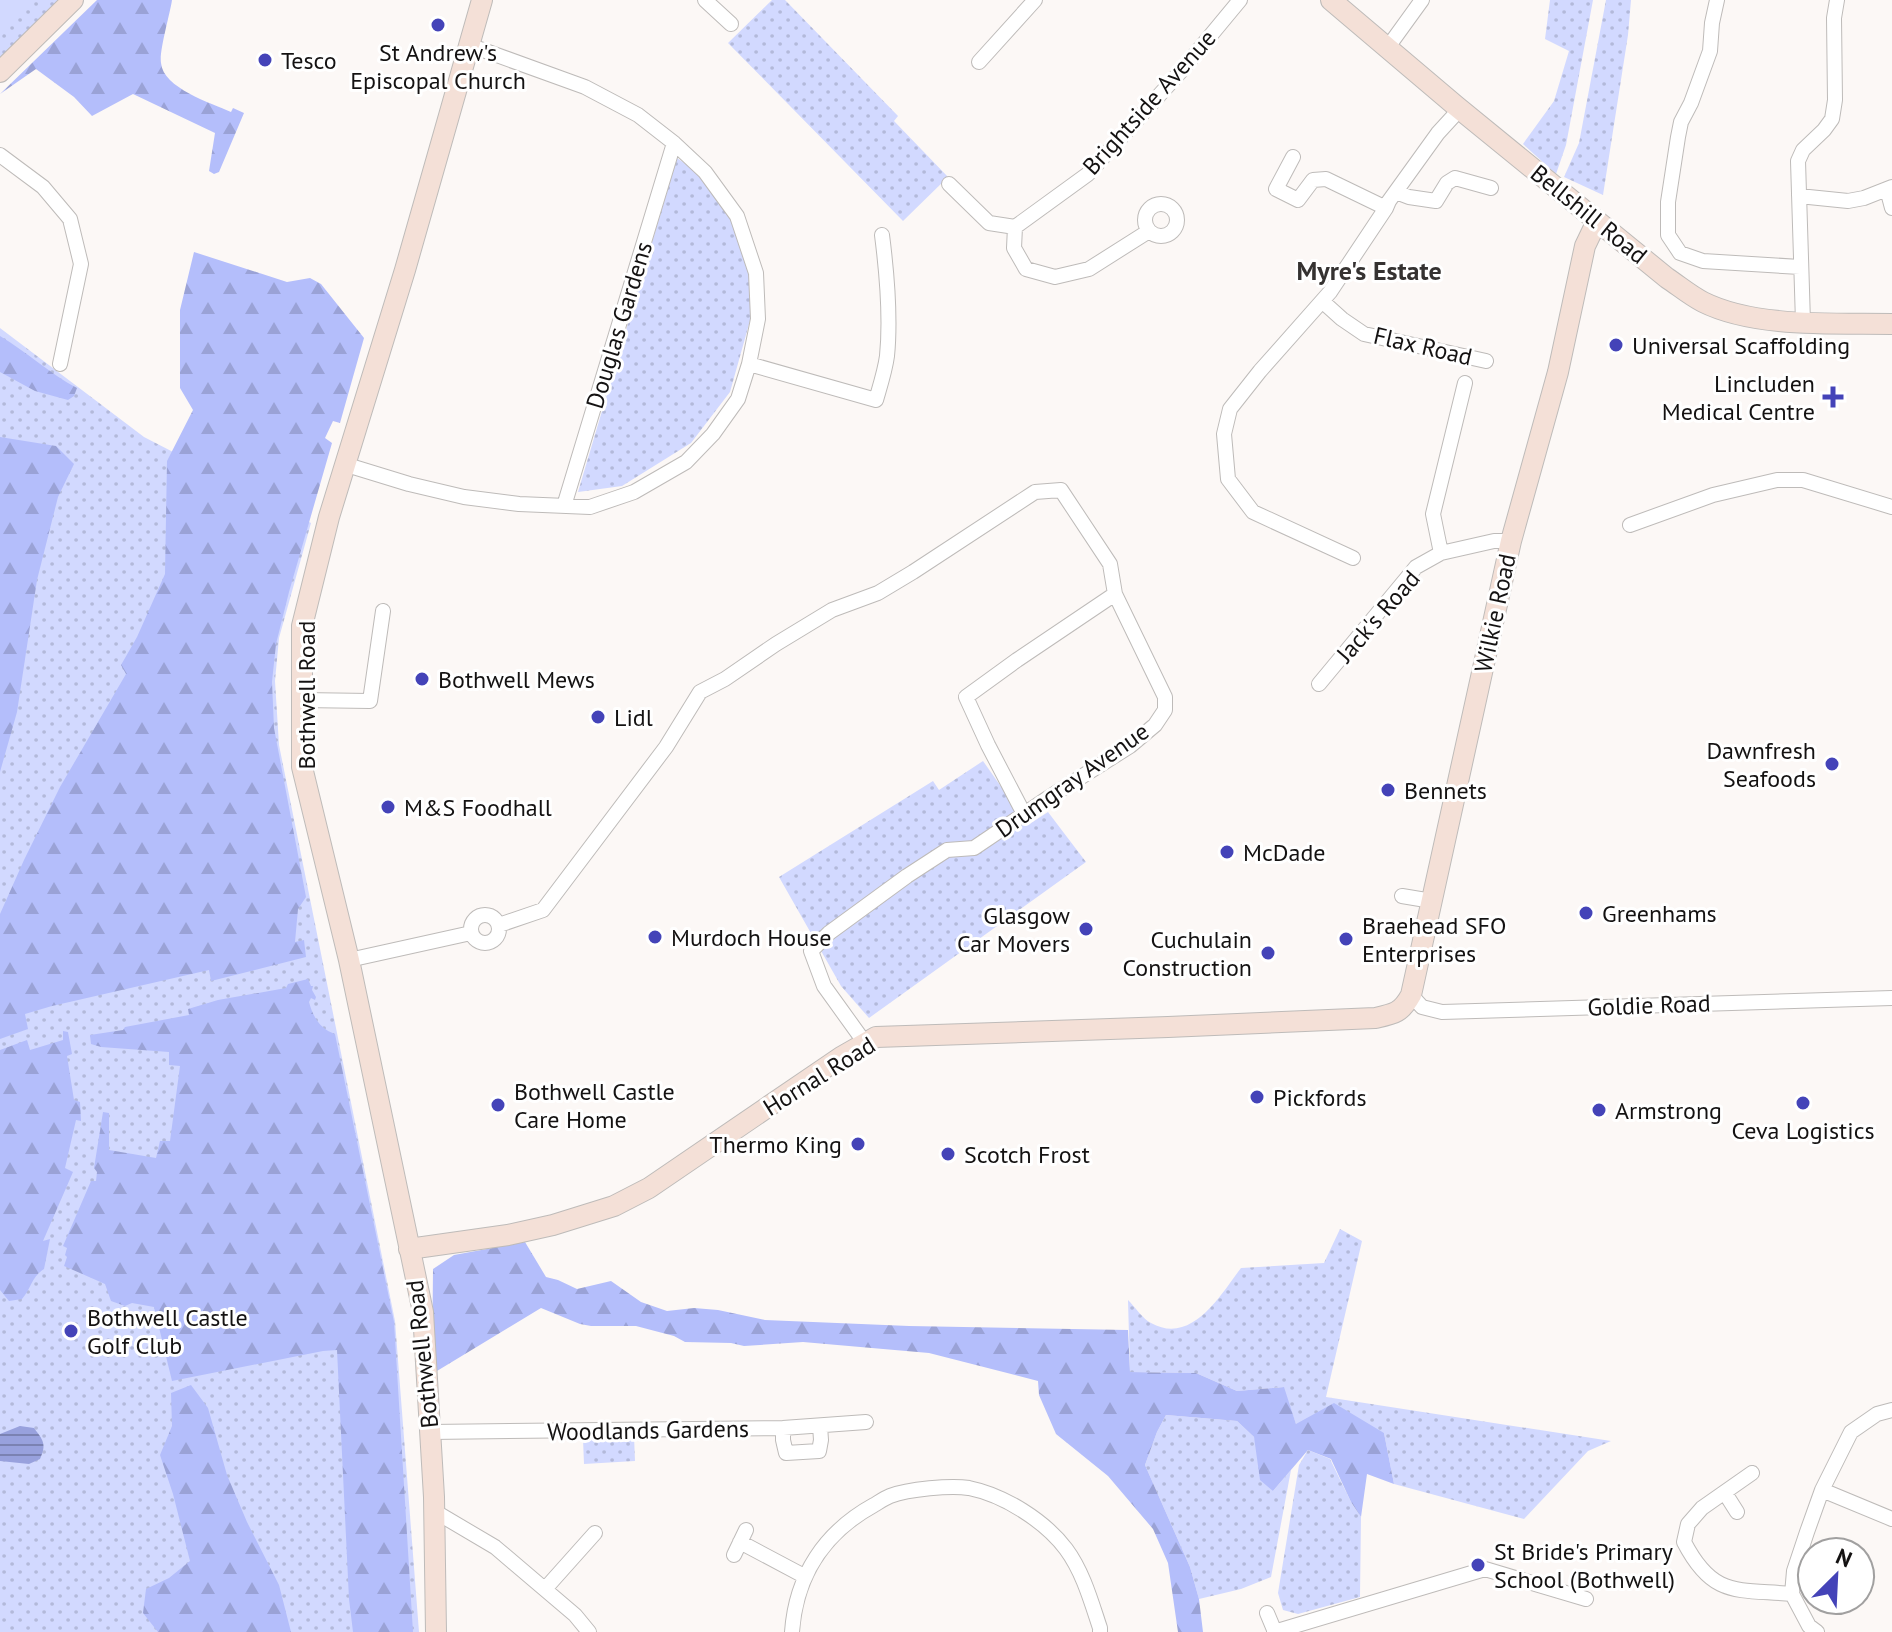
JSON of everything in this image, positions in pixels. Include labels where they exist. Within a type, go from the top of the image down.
[{"type":"main road","points":[[0,72],[73,0]]},
{"type":"main road","name":"Bothwell Road","points":[[436,1632],[434,1504],[423,1312],[349,960],[302,767],[302,626],[329,517],[347,465],[482,0]]},
{"type":"main road","name":"Bellshill Road","points":[[1331,0],[1667,278],[1703,302],[1740,315],[1803,322],[1892,324]]},
{"type":"main road","name":"Wilkie Road","points":[[1407,1002],[1511,541],[1558,372],[1585,246],[1597,221]]},
{"type":"main road","name":"Hornal Road","points":[[409,1249],[508,1235],[614,1206],[649,1188],[841,1057],[876,1037],[1375,1018],[1391,1014],[1407,1002]]},
{"type":"street","points":[[705,0],[731,24]]},
{"type":"street","points":[[979,62],[1035,0]]},
{"type":"street","name":"Brightside Avenue","points":[[1015,227],[1088,174],[1240,0]]},
{"type":"street","points":[[1388,47],[1422,0]]},
{"type":"street","points":[[1717,0],[1710,51],[1681,122],[1668,202],[1668,235],[1680,253],[1703,261],[1800,267]]},
{"type":"street","points":[[1803,322],[1798,161],[1803,150],[1832,119],[1837,0]]},
{"type":"street","points":[[347,465],[464,497],[519,504],[590,507],[634,492],[686,462],[713,434],[738,399],[749,364],[758,319],[756,273],[737,216],[705,172],[638,115],[585,87],[469,45]]},
{"type":"street","points":[[1353,558],[1253,512],[1228,479],[1224,434],[1230,409],[1322,301],[1438,133],[1460,109]]},
{"type":"street","name":"Douglas Gardens","points":[[564,506],[674,143]]},
{"type":"street","points":[[0,155],[43,187],[70,219],[81,264],[60,364]]},
{"type":"street","points":[[1293,157],[1276,189],[1298,200],[1313,180],[1326,179],[1386,208]]},
{"type":"street","points":[[1396,192],[1436,201],[1447,183],[1455,178],[1491,188]]},
{"type":"street","points":[[949,184],[989,223],[1015,227],[1014,248],[1026,269],[1055,277],[1089,269],[1149,231]]},
{"type":"street","points":[[1799,196],[1848,201],[1890,188],[1892,208]]},
{"type":"street","points":[[749,364],[876,400],[887,358],[887,280],[882,235]]},
{"type":"street","name":"Flax Road","points":[[1322,301],[1364,334],[1486,361]]},
{"type":"street","points":[[1465,383],[1433,514],[1441,553],[1494,541],[1511,541]]},
{"type":"street","points":[[1630,525],[1713,495],[1777,480],[1803,480],[1892,507]]},
{"type":"street","name":"Drumgray Avenue","points":[[349,960],[471,933],[472,923],[479,916],[492,917],[499,925],[543,910],[666,747],[700,692],[832,610],[878,593],[1035,492],[1061,490],[1110,564],[1115,594],[1165,697],[1165,710],[1155,725],[1130,746],[974,848],[947,850],[829,933],[811,951],[824,986],[865,1043]]},
{"type":"street","name":"Jack's Road","points":[[1319,684],[1416,567],[1441,553]]},
{"type":"street","points":[[1024,814],[966,697],[1115,594]]},
{"type":"street","points":[[302,700],[370,701],[383,611]]},
{"type":"street","points":[[1402,896],[1432,901]]},
{"type":"street","name":"Goldie Road","points":[[1407,1002],[1442,1012],[1892,998]]},
{"type":"street","points":[[1817,1632],[1809,1626],[1792,1594],[1794,1571],[1822,1490],[1851,1432],[1877,1414],[1892,1410]]},
{"type":"street","name":"Woodlands Gardens","points":[[430,1432],[783,1428],[866,1422]]},
{"type":"street","points":[[783,1428],[786,1453],[819,1451],[820,1426]]},
{"type":"street","points":[[1752,1473],[1702,1508],[1688,1524],[1684,1542],[1700,1569],[1716,1583],[1737,1591],[1792,1594]]},
{"type":"street","points":[[792,1632],[793,1610],[804,1576],[841,1527],[890,1495],[927,1488],[969,1488],[1011,1503],[1040,1523],[1066,1550],[1087,1589],[1100,1632]]},
{"type":"street","points":[[1822,1490],[1890,1523]]},
{"type":"street","points":[[1725,1493],[1737,1512]]},
{"type":"street","points":[[434,1504],[448,1521],[495,1547],[575,1615],[589,1632]]},
{"type":"street","points":[[545,1589],[595,1533]]},
{"type":"street","points":[[740,1542],[804,1576]]},
{"type":"street","points":[[1267,1613],[1274,1632],[1485,1569],[1586,1599]]},
{"type":"shaded area","points":[[0,0],[58,0],[0,60]]},
{"type":"shaded area","points":[[0,0],[32,0],[0,38]]},
{"type":"shaded area","points":[[772,0],[785,0],[898,116],[894,121],[948,177],[903,221],[728,43]]},
{"type":"shaded area","points":[[1550,0],[1593,0],[1566,145],[1556,174],[1523,144],[1554,101],[1569,51],[1545,39]]},
{"type":"shaded area","points":[[1606,0],[1631,0],[1603,195],[1564,177],[1579,143]]},
{"type":"shaded area","points":[[677,158],[701,175],[731,219],[749,268],[751,317],[730,392],[691,443],[622,486],[578,492]]},
{"type":"shaded area","name":"Bothwell Castle Golf Club","points":[[0,328],[144,437],[311,523],[279,638],[275,681],[279,745],[395,1321],[419,1632],[0,1632]]},
{"type":"shaded area","points":[[983,761],[1028,825],[1048,812],[1086,862],[869,1018],[841,986],[779,877],[933,781],[939,790]]},
{"type":"shaded area","points":[[1340,1229],[1362,1241],[1326,1397],[1611,1441],[1588,1451],[1524,1519],[1394,1484],[1384,1433],[1296,1424],[1283,1387],[1237,1391],[1196,1373],[1130,1372],[1128,1300],[1151,1323],[1180,1328],[1204,1314],[1241,1268],[1324,1263]]},
{"type":"shaded area","points":[[1166,1415],[1237,1421],[1254,1437],[1273,1491],[1291,1470],[1271,1577],[1241,1589],[1199,1599],[1190,1567],[1145,1465]]},
{"type":"shaded area","points":[[20,1426],[34,1428],[40,1436],[44,1446],[40,1459],[29,1464],[0,1461],[0,1434]]},
{"type":"shaded area","points":[[634,1436],[635,1461],[584,1464],[583,1439]]},
{"type":"shaded area","points":[[1308,1450],[1330,1459],[1361,1517],[1360,1597],[1298,1614],[1283,1610],[1278,1593],[1299,1465]]},
{"type":"green space","points":[[97,0],[172,0],[162,50],[164,72],[189,94],[231,112],[233,108],[244,113],[219,172],[214,174],[209,171],[215,133],[133,94],[92,116],[74,97],[36,69],[0,94]]},
{"type":"green space","points":[[194,252],[287,282],[310,278],[321,284],[364,338],[340,423],[333,421],[325,438],[332,443],[289,592],[276,644],[272,682],[274,728],[306,897],[298,909],[295,942],[304,940],[306,957],[211,981],[209,970],[52,1006],[25,1014],[28,1029],[0,1039],[0,914],[60,787],[126,674],[121,665],[165,574],[167,461],[193,410],[180,388],[180,310]]},
{"type":"green space","points":[[0,336],[77,388],[74,396],[68,400],[35,391],[0,372]]},
{"type":"green space","points":[[0,437],[56,446],[74,464],[58,497],[37,580],[17,712],[0,772]]},
{"type":"green space","points":[[308,979],[316,997],[309,1002],[313,1013],[321,1026],[335,1034],[394,1322],[413,1632],[353,1632],[337,1350],[172,1381],[154,1307],[132,1303],[125,1306],[111,1301],[105,1284],[64,1266],[67,1248],[63,1246],[91,1181],[96,1181],[94,1168],[103,1112],[109,1113],[109,1150],[156,1158],[160,1141],[170,1141],[180,1066],[169,1065],[169,1052],[101,1047],[91,1044],[90,1035],[189,1015],[188,1009],[218,1000],[286,988],[288,984]]},
{"type":"green space","points":[[63,1031],[68,1032],[72,1054],[67,1056],[74,1100],[80,1102],[81,1121],[76,1120],[65,1168],[73,1172],[43,1241],[50,1239],[44,1269],[22,1299],[9,1301],[0,1290],[0,1050],[27,1040],[30,1050],[63,1040]]},
{"type":"green space","points":[[525,1242],[546,1277],[577,1289],[611,1281],[641,1302],[667,1311],[694,1308],[765,1320],[909,1326],[1128,1330],[1130,1372],[1196,1373],[1237,1391],[1284,1387],[1296,1424],[1334,1403],[1384,1433],[1394,1484],[1367,1474],[1361,1517],[1331,1459],[1308,1450],[1273,1491],[1260,1480],[1254,1437],[1237,1421],[1166,1415],[1145,1465],[1190,1567],[1199,1599],[1203,1632],[1178,1632],[1168,1563],[1153,1529],[1108,1476],[1056,1434],[1039,1395],[1038,1381],[929,1353],[803,1342],[744,1346],[685,1342],[636,1326],[580,1324],[541,1308],[432,1374],[433,1269],[454,1255]]},
{"type":"green space","points":[[191,1385],[208,1408],[227,1475],[279,1585],[291,1632],[158,1632],[143,1613],[146,1589],[169,1578],[190,1561],[160,1455],[172,1426],[171,1393]]},
{"type":"place","name":"St Andrew's Episcopal Church","points":[[438,25]]},
{"type":"place","name":"Tesco","points":[[265,60]]},
{"type":"place","name":"Universal Scaffolding","points":[[1616,345]]},
{"type":"place","name":"Lincluden Medical Centre","points":[[1833,397]]},
{"type":"place","name":"Bothwell Mews","points":[[422,679]]},
{"type":"place","name":"Lidl","points":[[598,717]]},
{"type":"place","name":"Dawnfresh Seafoods","points":[[1832,764]]},
{"type":"place","name":"Bennets","points":[[1388,790]]},
{"type":"place","name":"M&S Foodhall","points":[[388,807]]},
{"type":"place","name":"McDade","points":[[1227,852]]},
{"type":"place","name":"Greenhams","points":[[1586,913]]},
{"type":"place","name":"Glasgow Car Movers","points":[[1086,929]]},
{"type":"place","name":"Murdoch House","points":[[655,937]]},
{"type":"place","name":"Braehead SFO Enterprises","points":[[1346,939]]},
{"type":"place","name":"Cuchulain Construction","points":[[1268,953]]},
{"type":"place","name":"Pickfords","points":[[1257,1097]]},
{"type":"place","name":"Ceva Logistics","points":[[1803,1103]]},
{"type":"place","name":"Bothwell Castle Care Home","points":[[498,1105]]},
{"type":"place","name":"Armstrong","points":[[1599,1110]]},
{"type":"place","name":"Thermo King","points":[[858,1144]]},
{"type":"place","name":"Scotch Frost","points":[[948,1154]]},
{"type":"place","name":"Bothwell Castle Golf Club","points":[[71,1331]]},
{"type":"place","name":"St Bride's Primary School (Bothwell)","points":[[1478,1565]]},
{"type":"district","name":"Myre's Estate","points":[[1369,270]]}]
